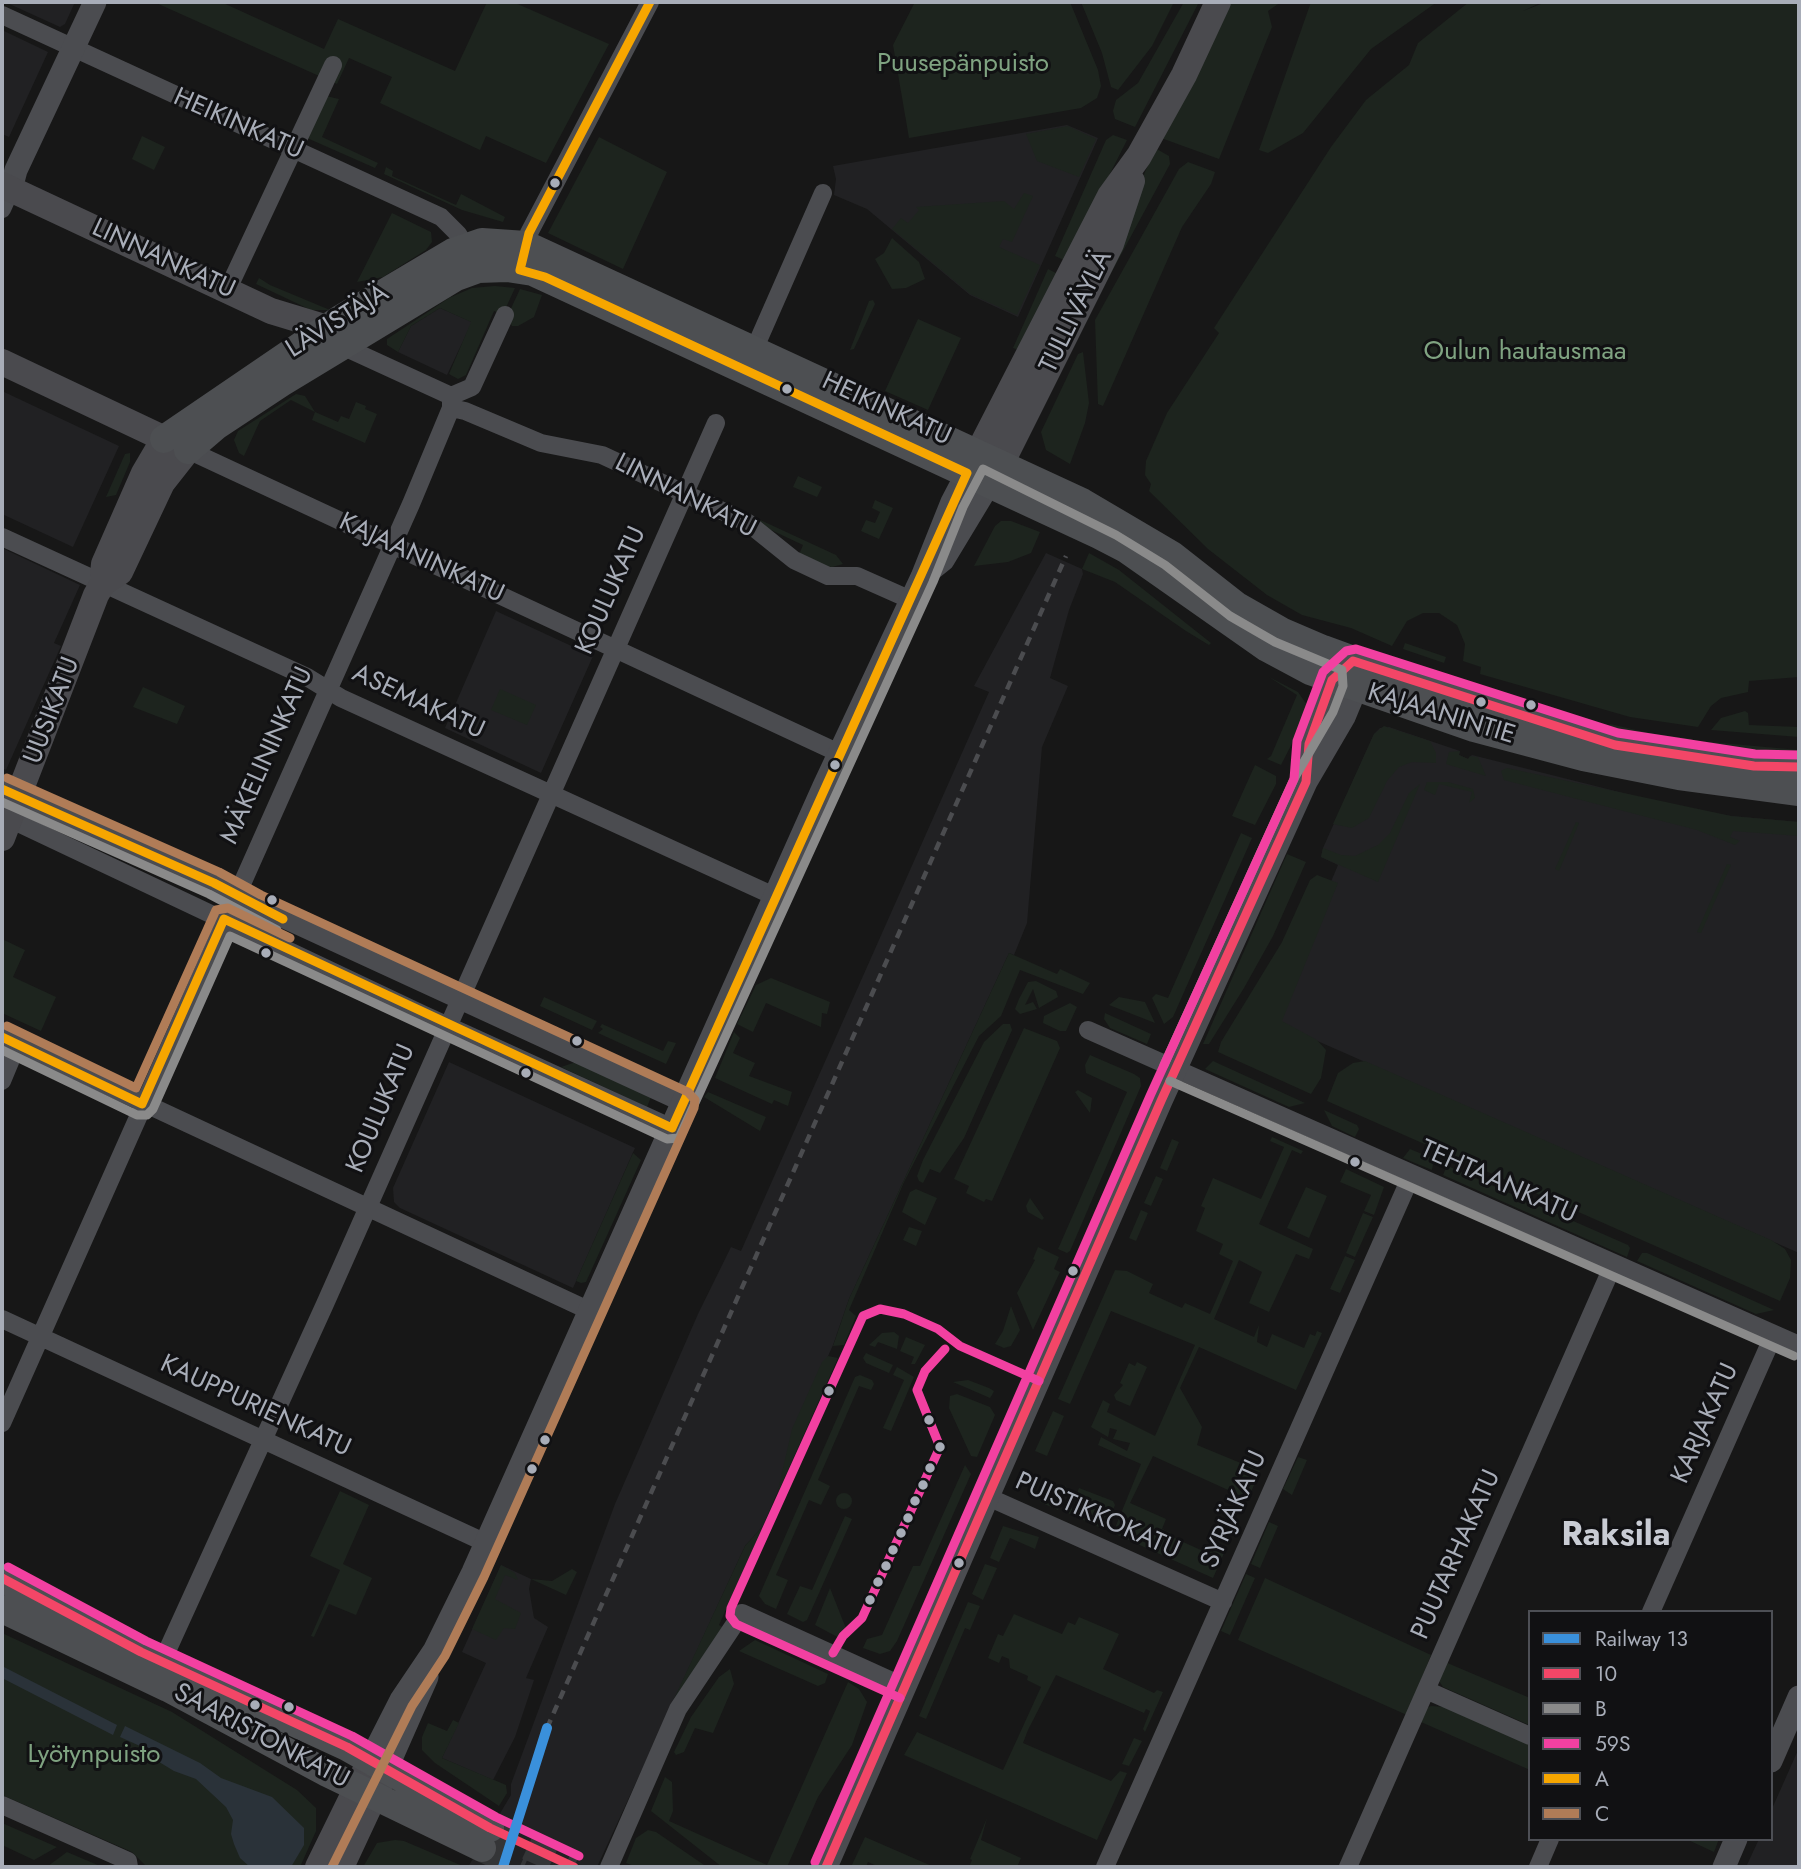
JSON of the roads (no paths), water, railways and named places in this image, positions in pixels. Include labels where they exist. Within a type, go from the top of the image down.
[{"type":"main road","name":"TULLIVÄYLÄ","points":[[984,468],[1110,196],[1139,156],[1184,75],[1217,2]]},
{"type":"main road","name":"LINNANKATU","points":[[5,195],[334,337]]},
{"type":"main road","name":"LÄVISTÄJÄ","points":[[176,444],[291,351],[334,337],[430,290],[472,257],[523,257]]},
{"type":"main road","name":"HEIKINKATU","points":[[523,257],[754,350],[984,468]]},
{"type":"main road","name":"HEIKINKATU","points":[[523,257],[545,277],[984,468]]},
{"type":"main road","points":[[271,311],[285,327],[291,351],[281,383]]},
{"type":"main road","name":"LÄVISTÄJÄ","points":[[176,444],[216,426],[281,383],[334,337]]},
{"type":"main road","name":"KAJAANINKATU","points":[[2,362],[176,444]]},
{"type":"main road","name":"UUSIKATU","points":[[8,810],[103,583],[120,572],[162,483],[176,444]]},
{"type":"main road","name":"KAJAANINTIE","points":[[984,468],[1122,524],[1172,555],[1237,606],[1282,631],[1347,676],[1474,728],[1583,757],[1679,776],[1799,792]]},
{"type":"main road","name":"KAJAANINTIE","points":[[1347,676],[1615,745],[1754,766],[1799,767]]},
{"type":"main road","name":"SAARISTONKATU","points":[[2,1578],[60,1611],[162,1662],[378,1765],[486,1838],[366,1792],[168,1688],[2,1609]]},
{"type":"main road","points":[[341,1867],[378,1765]]},
{"type":"main road","points":[[318,1867],[366,1792]]},
{"type":"street","points":[[5,195],[95,2]]},
{"type":"street","points":[[523,257],[529,233],[650,2]]},
{"type":"street","name":"HEIKINKATU","points":[[2,15],[441,217],[472,257]]},
{"type":"street","points":[[227,291],[333,65]]},
{"type":"street","points":[[754,350],[823,193]]},
{"type":"street","name":"MÄKELININKATU","points":[[2,1423],[392,545],[451,402],[472,387],[505,315]]},
{"type":"street","name":"LINNANKATU","points":[[334,337],[465,411],[541,443],[602,455],[748,523],[794,560],[828,576],[857,576],[911,600]]},
{"type":"street","name":"KOULUKATU","points":[[162,1662],[368,1208],[716,423]]},
{"type":"street","name":"KAJAANINKATU","points":[[176,444],[841,754]]},
{"type":"street","points":[[378,1765],[426,1681],[435,1651],[486,1543],[774,896],[922,577],[952,502],[984,468]]},
{"type":"street","name":"ASEMAKATU","points":[[2,537],[774,896]]},
{"type":"street","points":[[826,1867],[1175,1070],[1306,782],[1309,744],[1347,676]]},
{"type":"street","points":[[8,810],[214,883],[234,897],[683,1103]]},
{"type":"street","points":[[8,810],[224,919],[447,1026],[672,1128]]},
{"type":"street","name":"TEHTAANKATU","points":[[1088,1030],[1799,1345]]},
{"type":"street","points":[[2,1082],[10,1041],[590,1311]]},
{"type":"street","name":"SYRJÄKATU","points":[[1105,1867],[1412,1174]]},
{"type":"street","name":"PUUTARHAKATU","points":[[1348,1867],[1614,1263]]},
{"type":"street","name":"KAUPPURIENKATU","points":[[2,1319],[486,1543]]},
{"type":"street","name":"KARJAKATU","points":[[1652,1610],[1774,1334]]},
{"type":"street","name":"PUISTIKKOKATU","points":[[988,1497],[1223,1602]]},
{"type":"street","points":[[609,1867],[678,1709],[741,1614],[905,1687]]},
{"type":"street","points":[[1426,1690],[1528,1735]]},
{"type":"street","points":[[1773,1757],[1798,1706]]},
{"type":"street","points":[[2,1805],[129,1865]]},
{"type":"street","points":[[1538,1867],[1549,1841]]},
{"type":"street","points":[[1724,1867],[1735,1841]]},
{"type":"tunnel","points":[[490,1828],[574,1867]]},
{"type":"tunnel","points":[[482,1848],[524,1867]]},
{"type":"railway","points":[[547,1728],[1066,556]]},
{"type":"rail line","name":"13","points":[[503,1867],[547,1728]]},
{"type":"district","name":"Raksila","points":[[1616,1537]]},
{"type":"park label","name":"Puusepänpuisto","points":[[963,65]]},
{"type":"park label","name":"Oulun hautausmaa","points":[[1525,353]]},
{"type":"park label","name":"Lyötynpuisto","points":[[94,1756]]}]
